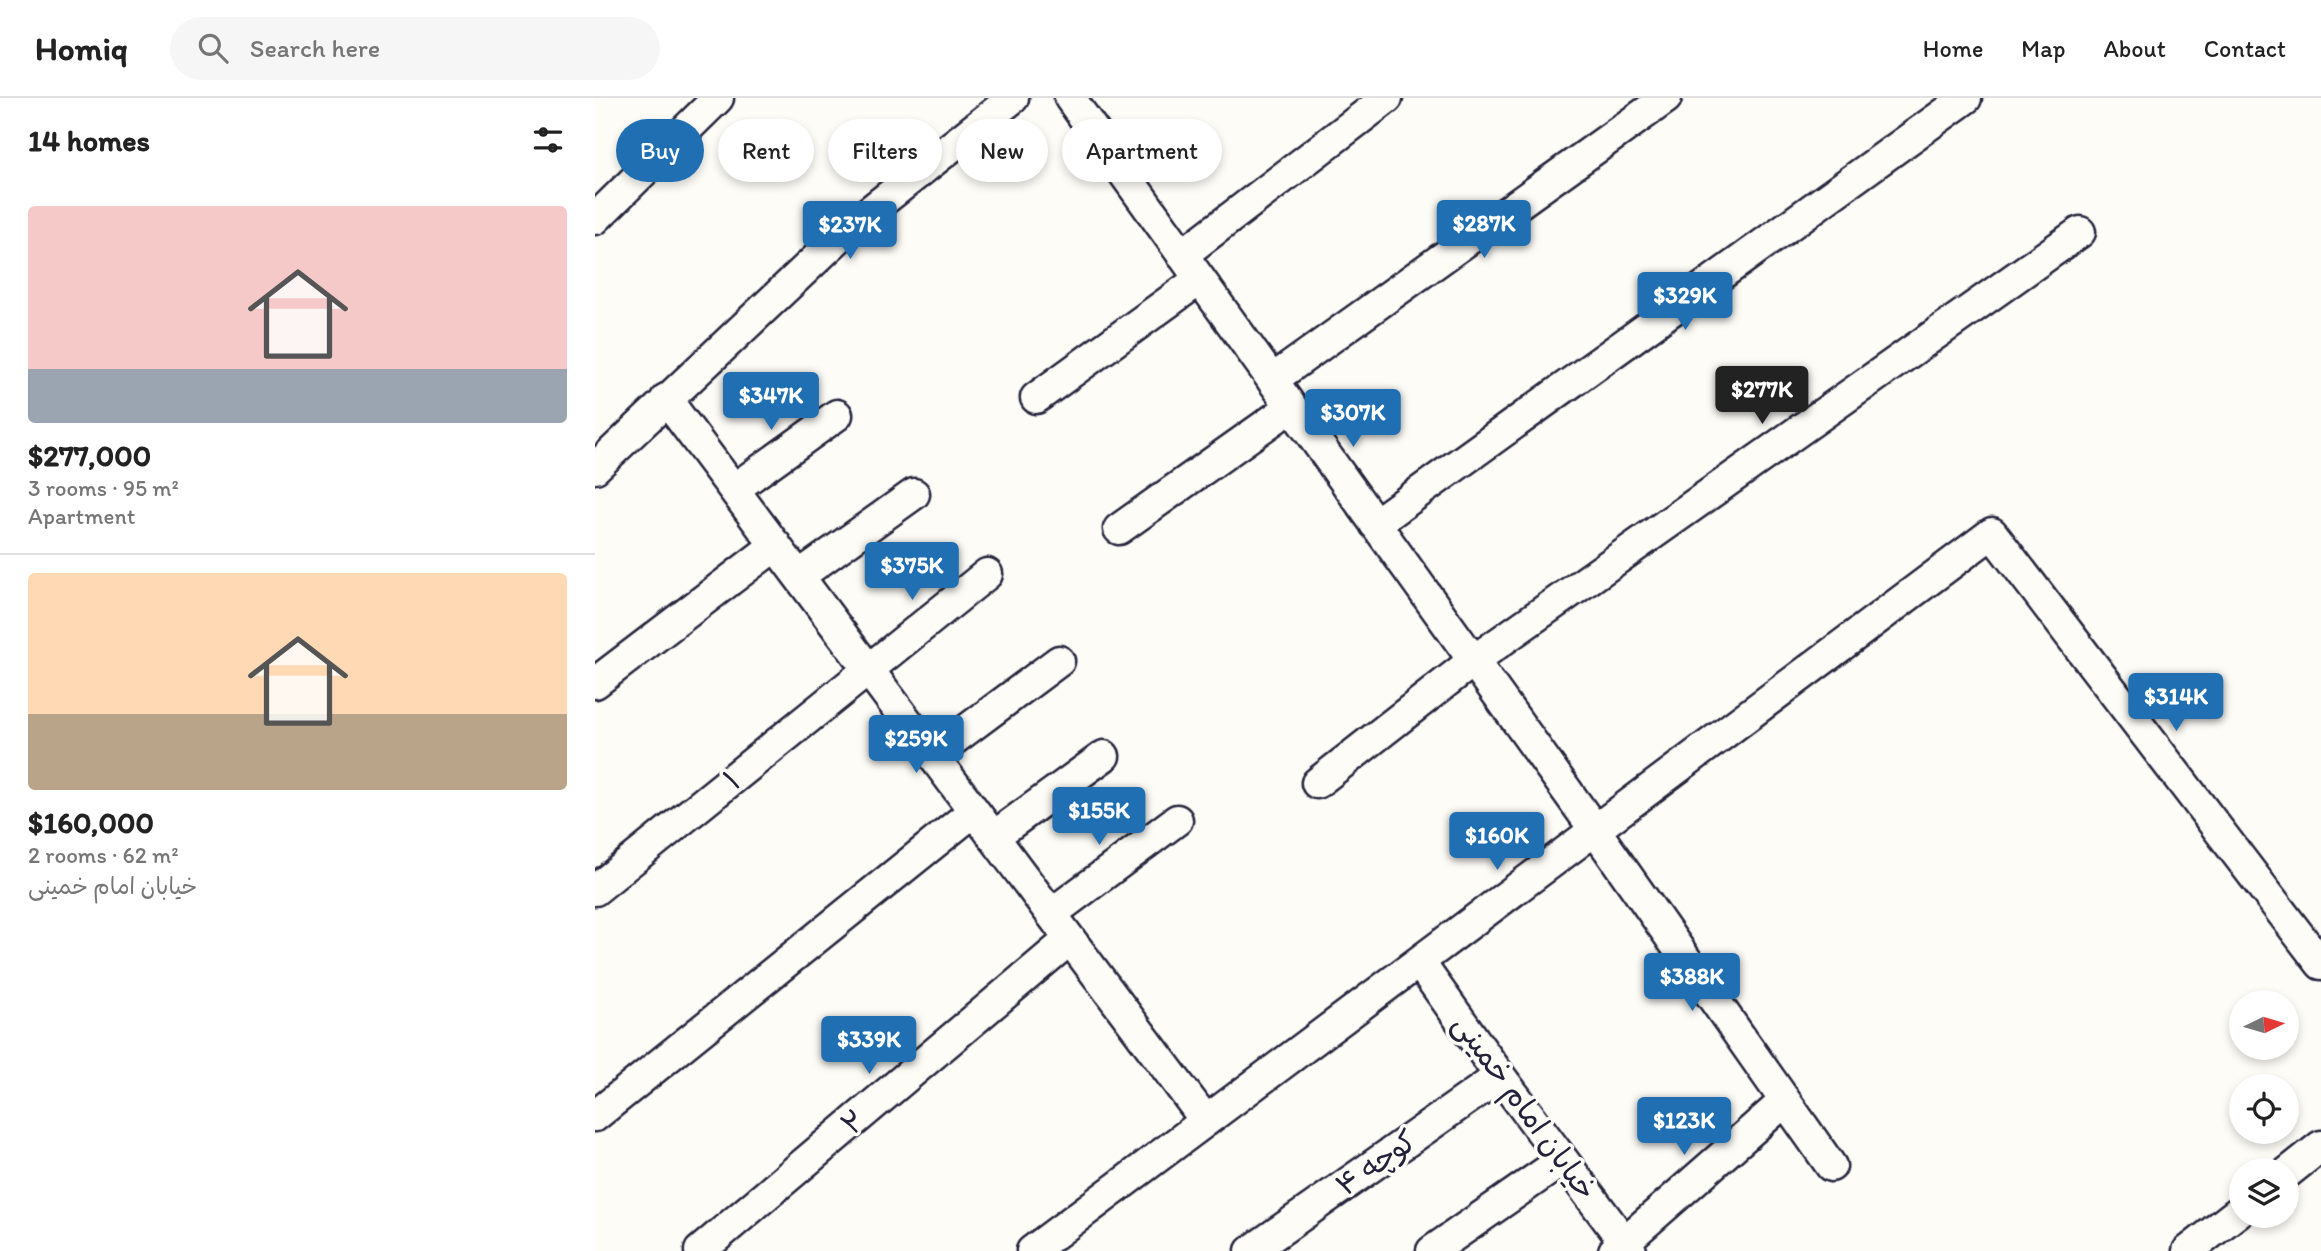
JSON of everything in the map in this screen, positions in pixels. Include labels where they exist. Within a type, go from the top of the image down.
[{"type":"street","points":[[595,219],[718,98]]},
{"type":"street","points":[[595,468],[851,226],[1013,98]]},
{"type":"street","points":[[1070,98],[1595,830],[1831,1166]]},
{"type":"street","points":[[1182,255],[1387,98]]},
{"type":"street","points":[[1272,380],[1666,98]]},
{"type":"street","points":[[1375,524],[1965,98]]},
{"type":"street","points":[[1317,783],[1473,661],[2080,232]]},
{"type":"street","points":[[1036,398],[1200,279]]},
{"type":"street","points":[[666,399],[1206,1121]]},
{"type":"street","points":[[1119,529],[1291,407]]},
{"type":"street","points":[[734,489],[837,415]]},
{"type":"street","points":[[799,576],[914,494]]},
{"type":"street","points":[[1032,1251],[1991,533],[2321,964]]},
{"type":"street","points":[[595,683],[776,545]]},
{"type":"street","name":"۱","points":[[595,890],[988,574]]},
{"type":"street","points":[[933,755],[1059,661]]},
{"type":"street","points":[[993,837],[1104,757]]},
{"type":"street","points":[[595,1116],[974,811]]},
{"type":"street","points":[[1051,914],[1177,820]]},
{"type":"street","name":"۲","points":[[700,1251],[1070,939]]},
{"type":"street","name":"خیابان امام خمینی","points":[[1419,962],[1624,1248]]},
{"type":"street","name":"کوچه ۴","points":[[1251,1251],[1500,1076]]},
{"type":"street","points":[[1624,1248],[1777,1108]]},
{"type":"street","points":[[2299,1163],[2321,1146]]},
{"type":"street","points":[[1432,1251],[1563,1160]]},
{"type":"street","points":[[2188,1251],[2229,1219]]}]
